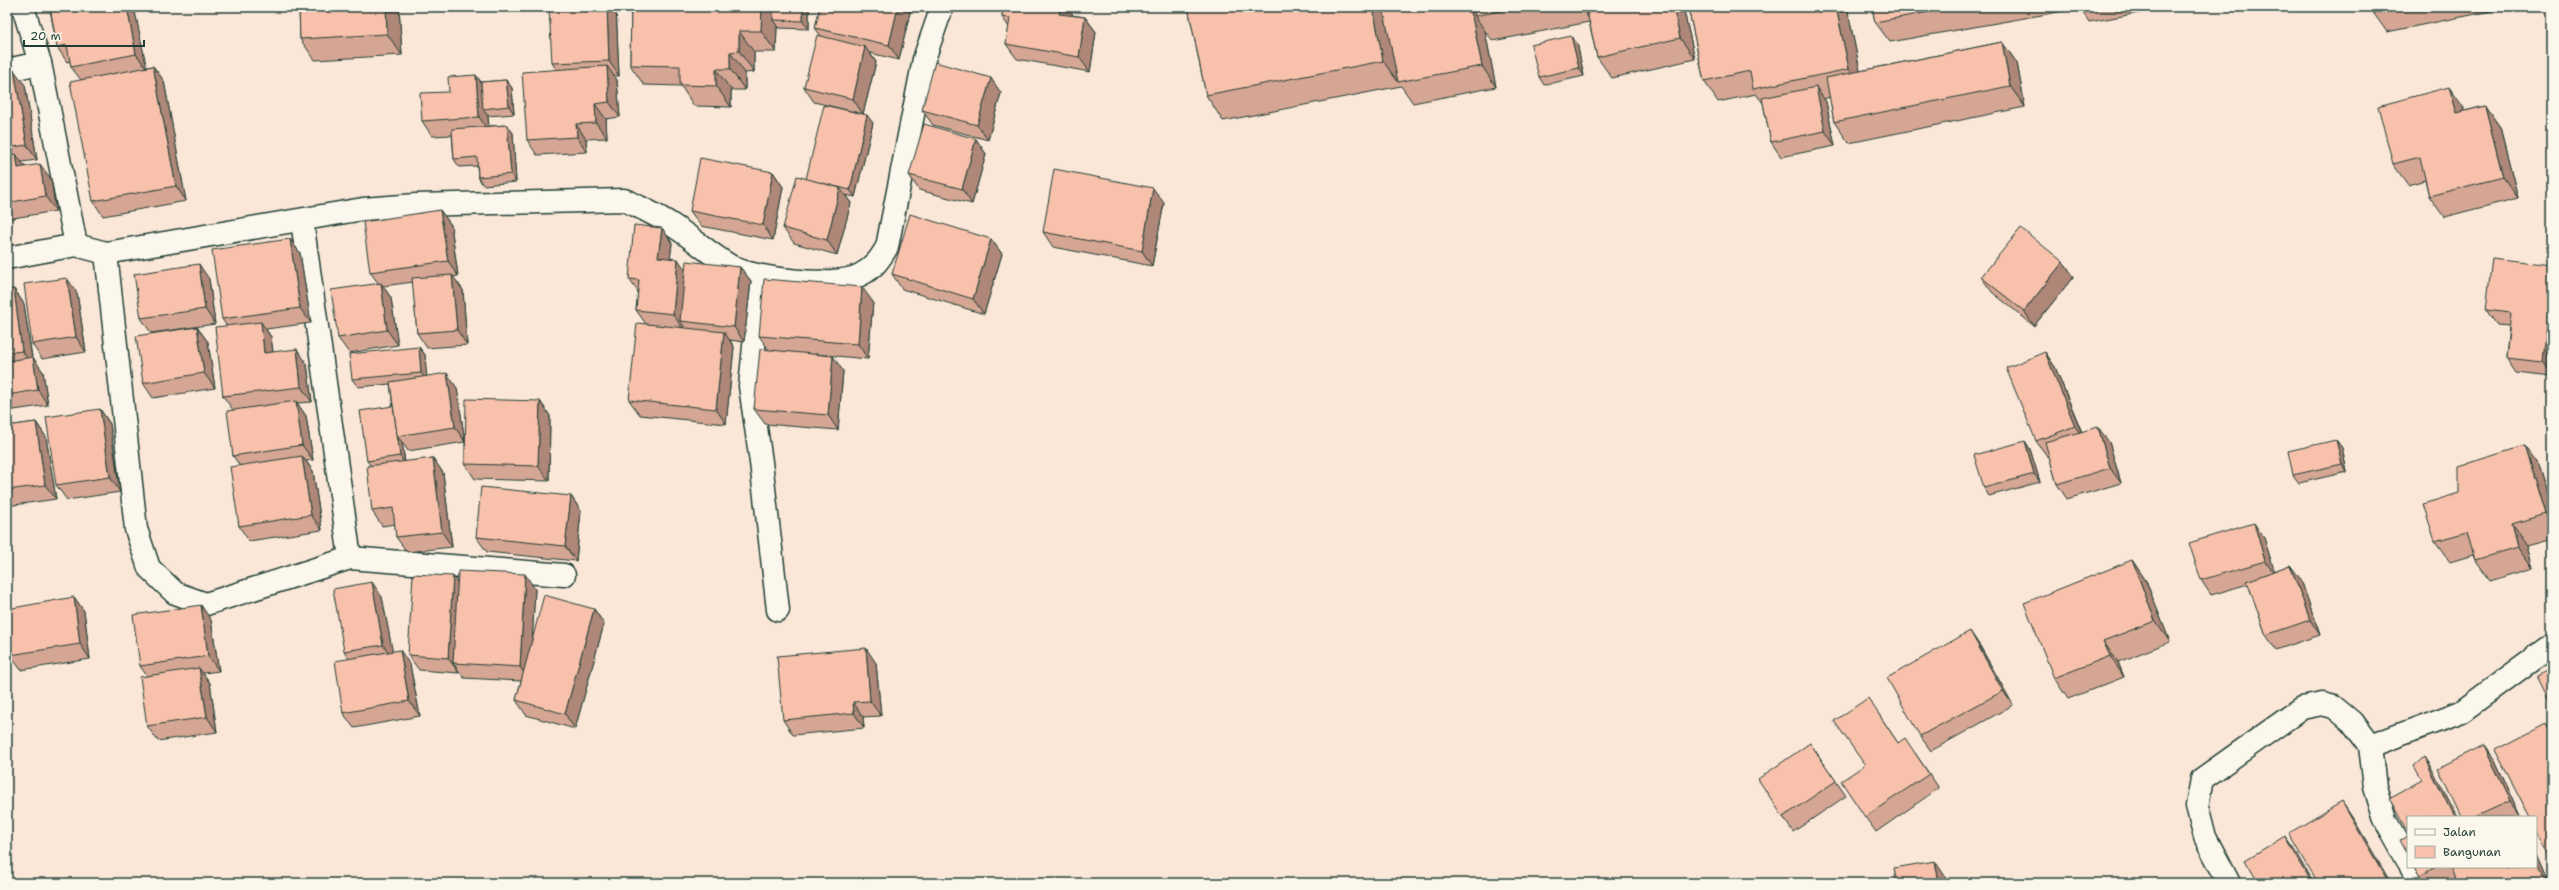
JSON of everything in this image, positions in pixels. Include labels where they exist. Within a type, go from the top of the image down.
[{"type":"street","points":[[23,7],[40,63],[76,245]]},
{"type":"street","points":[[7,258],[76,245],[106,253],[302,221],[363,209],[416,205],[624,200],[650,212],[675,227],[732,267],[762,277],[839,281],[859,275],[876,265],[887,247],[924,59],[942,7]]},
{"type":"street","points":[[7,70],[40,63]]},
{"type":"street","points":[[302,221],[350,558]]},
{"type":"street","points":[[106,253],[136,530],[149,568],[174,593],[206,604],[350,558],[564,575]]},
{"type":"street","points":[[762,277],[750,386],[762,462],[778,610]]},
{"type":"street","points":[[2370,746],[2462,712],[2552,645]]},
{"type":"street","points":[[2229,883],[2205,837],[2198,806],[2202,779],[2302,708],[2322,704],[2334,707],[2352,722],[2370,746],[2375,787],[2385,820],[2407,859]]},
{"type":"street","points":[[2412,868],[2420,883]]},
{"type":"building","points":[[50,7],[127,7],[136,54],[71,67],[67,45],[57,47]]},
{"type":"building","points":[[299,7],[386,7],[387,34],[300,39]]},
{"type":"building","points":[[549,7],[607,7],[609,61],[552,63]]},
{"type":"building","points":[[631,7],[762,7],[761,31],[739,31],[739,51],[730,52],[730,69],[716,69],[716,86],[680,85],[680,66],[630,65]]},
{"type":"building","points":[[773,7],[803,7],[803,21],[773,20]]},
{"type":"building","points":[[820,7],[898,7],[889,45],[815,28]]},
{"type":"building","points":[[1003,7],[1060,7],[1059,14],[1085,17],[1079,57],[1006,44],[1010,18],[1002,17]]},
{"type":"building","points":[[1188,7],[1373,7],[1383,61],[1206,95]]},
{"type":"building","points":[[1383,7],[1470,7],[1482,66],[1398,82]]},
{"type":"building","points":[[1473,7],[1519,7],[1475,16]]},
{"type":"building","points":[[1586,7],[1673,7],[1680,38],[1597,57]]},
{"type":"building","points":[[1688,7],[1836,7],[1849,69],[1753,89],[1750,71],[1704,81]]},
{"type":"building","points":[[1872,7],[1956,7],[1875,22]]},
{"type":"building","points":[[2371,7],[2393,7],[2372,11]]},
{"type":"building","points":[[817,35],[865,47],[853,99],[804,87]]},
{"type":"building","points":[[1571,36],[1579,68],[1539,77],[1531,45]]},
{"type":"building","points":[[2002,42],[2010,86],[1834,122],[1826,78]]},
{"type":"building","points":[[935,62],[991,78],[977,125],[922,110]]},
{"type":"building","points":[[153,66],[176,186],[93,201],[70,82]]},
{"type":"building","points":[[607,66],[609,102],[595,104],[596,123],[576,124],[577,137],[527,140],[522,72]]},
{"type":"building","points":[[14,70],[27,145],[7,148],[7,71]]},
{"type":"building","points":[[476,75],[479,117],[422,121],[420,93],[449,92],[448,77]]},
{"type":"building","points":[[506,80],[509,106],[483,109],[481,82]]},
{"type":"building","points":[[1816,87],[1825,131],[1771,142],[1762,98]]},
{"type":"building","points":[[2449,87],[2457,113],[2485,106],[2503,177],[2429,196],[2420,157],[2393,164],[2378,106]]},
{"type":"building","points":[[824,105],[867,115],[850,190],[806,179]]},
{"type":"building","points":[[924,124],[976,139],[962,189],[909,175]]},
{"type":"building","points":[[507,125],[511,174],[478,177],[477,157],[454,159],[452,129]]},
{"type":"building","points":[[16,154],[18,168],[40,164],[45,196],[7,203],[7,155]]},
{"type":"building","points":[[700,158],[773,172],[763,225],[690,211]]},
{"type":"building","points":[[1054,169],[1153,188],[1142,251],[1043,232]]},
{"type":"building","points":[[797,176],[840,188],[827,240],[783,228]]},
{"type":"building","points":[[440,210],[448,261],[370,272],[363,222]]},
{"type":"building","points":[[910,214],[991,239],[973,299],[892,274]]},
{"type":"building","points":[[634,225],[662,228],[658,257],[678,259],[673,314],[636,310],[639,280],[629,279]]},
{"type":"building","points":[[2021,228],[2063,262],[2024,311],[1981,277]]},
{"type":"building","points":[[290,239],[300,308],[222,319],[212,250]]},
{"type":"building","points":[[2492,258],[2552,265],[2552,280],[2543,362],[2506,358],[2511,313],[2486,310]]},
{"type":"building","points":[[686,261],[740,267],[734,327],[680,321]]},
{"type":"building","points":[[199,264],[205,309],[141,318],[134,274]]},
{"type":"building","points":[[452,275],[457,330],[417,333],[412,278]]},
{"type":"building","points":[[67,278],[76,337],[32,344],[24,284]]},
{"type":"building","points":[[764,279],[862,287],[858,344],[759,336]]},
{"type":"building","points":[[381,283],[387,330],[338,338],[331,290]]},
{"type":"building","points":[[14,289],[22,351],[7,353],[7,290]]},
{"type":"building","points":[[261,322],[264,353],[297,349],[301,387],[223,396],[215,327]]},
{"type":"building","points":[[637,323],[724,332],[716,409],[629,400]]},
{"type":"building","points":[[197,327],[204,373],[143,383],[136,336]]},
{"type":"building","points":[[419,347],[421,373],[352,379],[349,354]]},
{"type":"building","points":[[760,349],[833,356],[828,415],[754,409]]},
{"type":"building","points":[[2045,352],[2075,426],[2036,441],[2006,368]]},
{"type":"building","points":[[33,357],[38,390],[7,395],[7,361]]},
{"type":"building","points":[[447,373],[455,427],[397,436],[390,382]]},
{"type":"building","points":[[466,399],[540,401],[538,466],[465,464]]},
{"type":"building","points":[[296,401],[302,445],[233,456],[227,411]]},
{"type":"building","points":[[393,406],[400,456],[367,461],[360,411]]},
{"type":"building","points":[[100,409],[110,477],[56,485],[46,417]]},
{"type":"building","points":[[36,422],[45,485],[7,490],[7,426]]},
{"type":"building","points":[[2098,427],[2110,468],[2057,484],[2045,442]]},
{"type":"building","points":[[2336,440],[2342,464],[2293,475],[2288,451]]},
{"type":"building","points":[[2025,441],[2034,474],[1984,488],[1974,455]]},
{"type":"building","points":[[2524,446],[2545,514],[2512,524],[2518,547],[2475,560],[2467,532],[2435,541],[2423,504],[2459,493],[2459,466]]},
{"type":"building","points":[[302,456],[311,515],[239,526],[230,467]]},
{"type":"building","points":[[433,458],[442,532],[396,537],[393,508],[372,511],[367,466]]},
{"type":"building","points":[[481,487],[571,496],[565,546],[476,537]]},
{"type":"building","points":[[2254,523],[2265,561],[2201,580],[2189,543]]},
{"type":"building","points":[[2132,560],[2155,621],[2103,641],[2110,656],[2054,678],[2024,603]]},
{"type":"building","points":[[2290,565],[2310,620],[2266,635],[2247,581]]},
{"type":"building","points":[[458,571],[525,574],[520,667],[453,663]]},
{"type":"building","points":[[413,574],[453,576],[448,658],[408,655]]},
{"type":"building","points":[[372,582],[383,645],[344,651],[333,589]]},
{"type":"building","points":[[544,595],[594,609],[565,714],[516,700]]},
{"type":"building","points":[[74,597],[80,644],[10,655],[7,639],[7,609]]},
{"type":"building","points":[[201,605],[208,656],[140,666],[133,615]]},
{"type":"building","points":[[1970,631],[2003,691],[1920,736],[1887,678]]},
{"type":"building","points":[[866,648],[870,701],[853,702],[854,713],[783,720],[777,656]]},
{"type":"building","points":[[400,650],[409,701],[343,713],[335,661]]},
{"type":"building","points":[[199,668],[207,717],[147,726],[140,677]]},
{"type":"building","points":[[2552,668],[2552,706],[2537,676]]},
{"type":"building","points":[[1868,698],[1898,743],[1905,738],[1929,774],[1865,817],[1841,781],[1865,765],[1834,721]]},
{"type":"building","points":[[2545,724],[2552,737],[2552,860],[2537,831],[2537,816],[2529,816],[2495,750]]},
{"type":"building","points":[[1810,743],[1836,781],[1783,817],[1758,779]]},
{"type":"building","points":[[2484,745],[2510,801],[2477,816],[2461,816],[2438,768]]},
{"type":"building","points":[[2424,757],[2454,816],[2407,816],[2407,831],[2389,798],[2422,780],[2414,766]]},
{"type":"building","points":[[2342,802],[2389,883],[2318,883],[2289,833]]},
{"type":"building","points":[[2285,836],[2312,883],[2248,883],[2255,877],[2245,860]]},
{"type":"building","points":[[2407,836],[2407,853],[2400,840]]},
{"type":"building","points":[[1935,861],[1939,883],[1897,883],[1894,868]]},
{"type":"building","points":[[2537,867],[2544,883],[2458,883],[2452,868]]},
{"type":"building","points":[[2415,868],[2435,868],[2420,877]]}]
